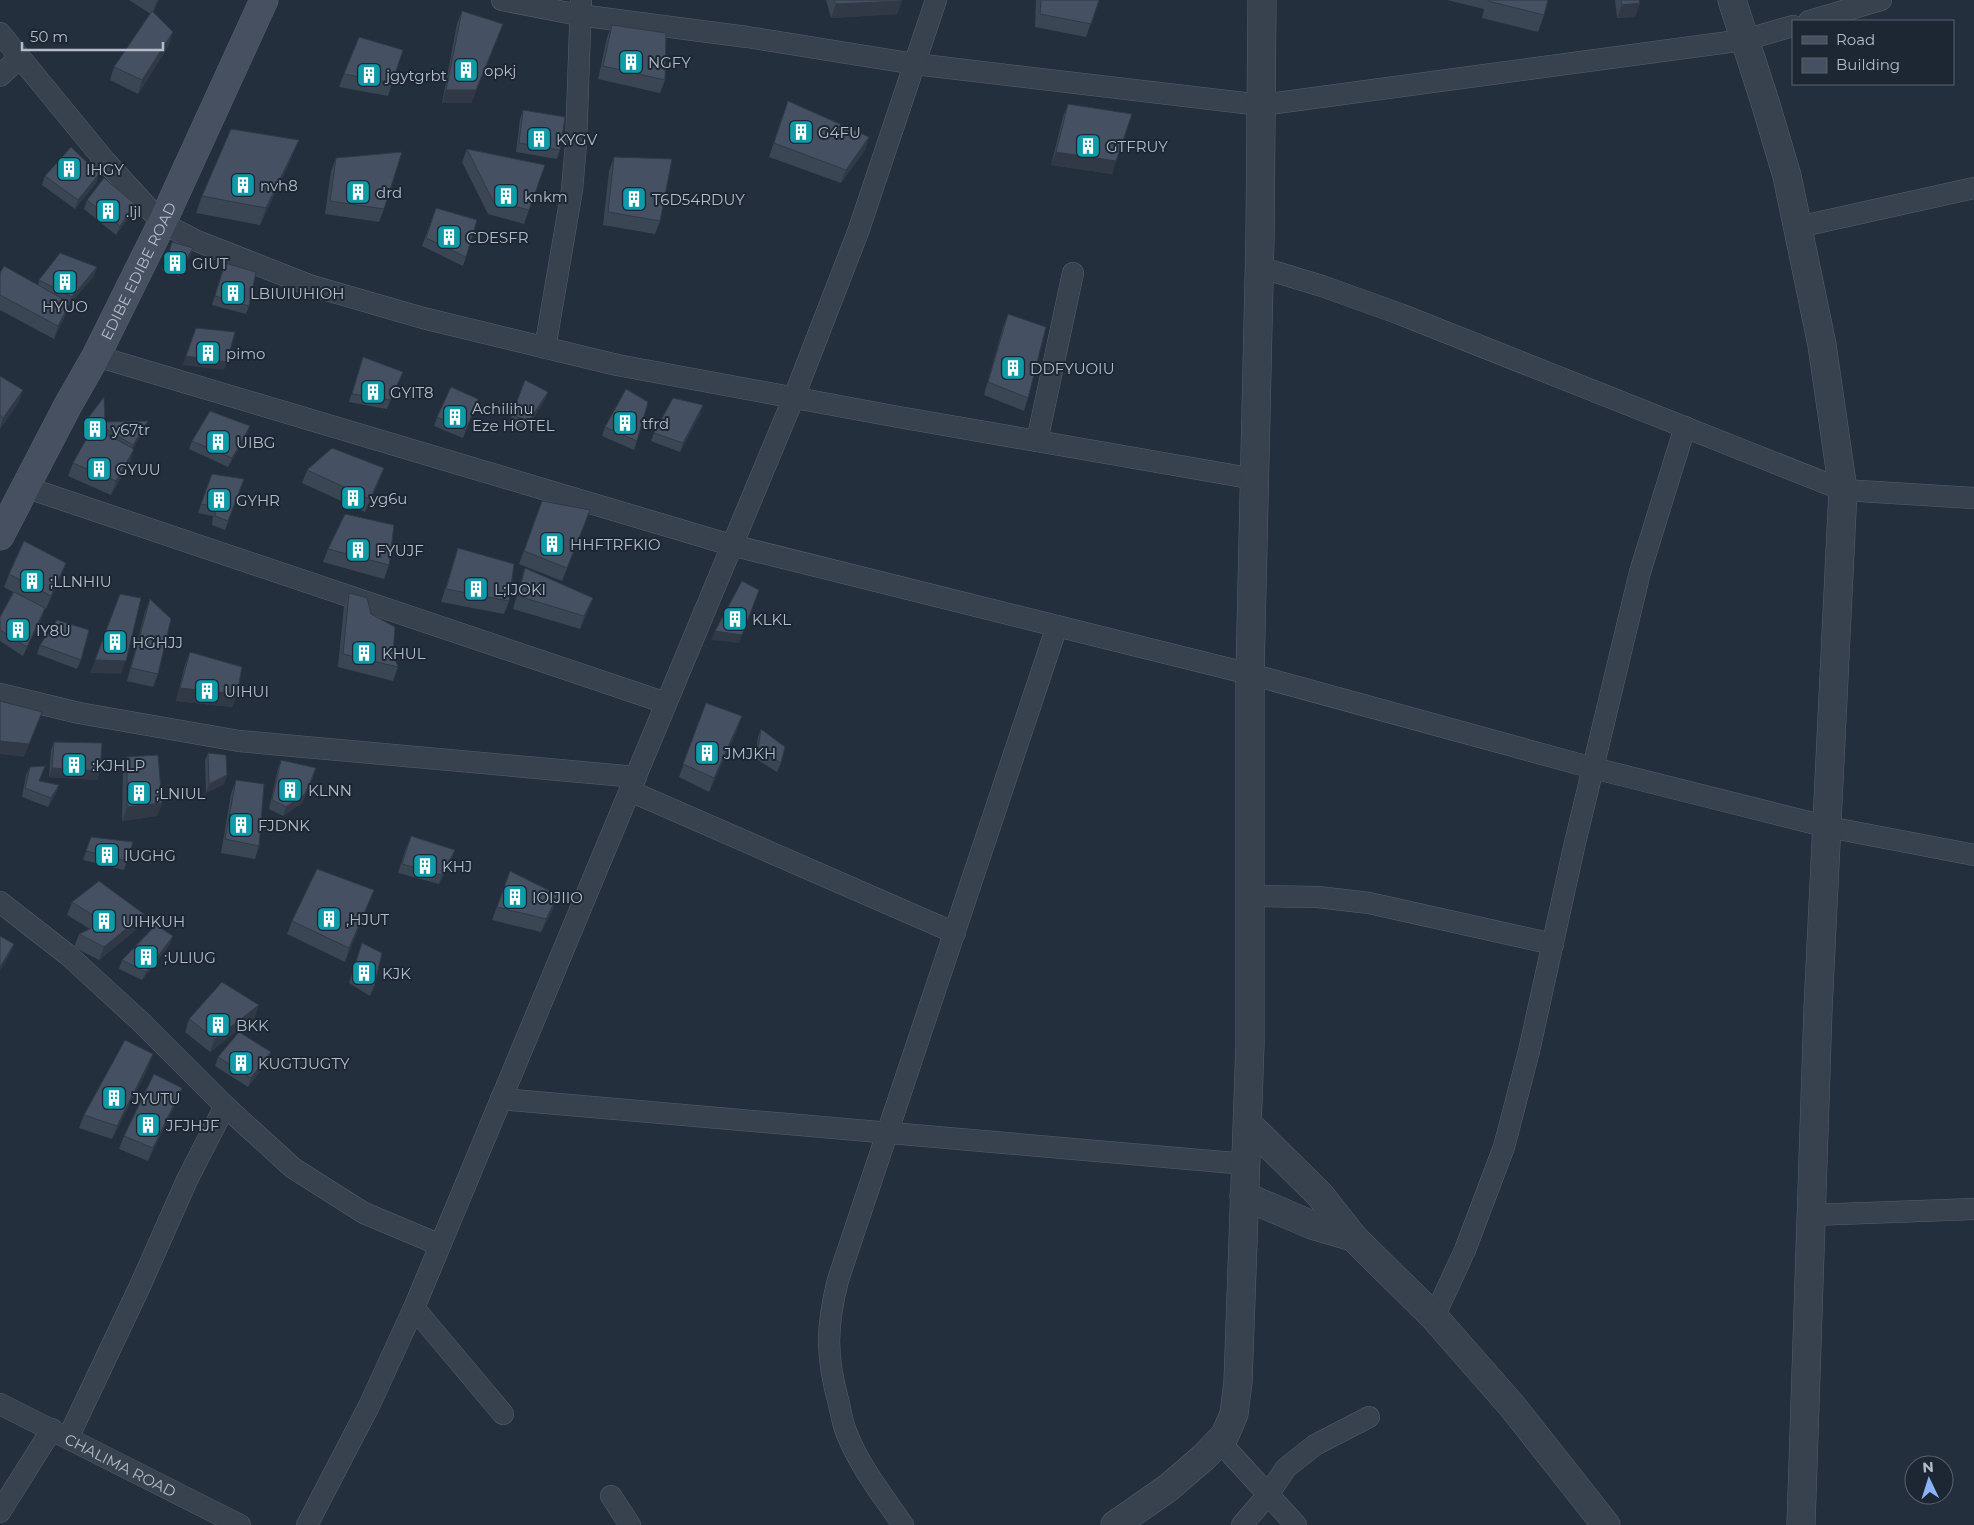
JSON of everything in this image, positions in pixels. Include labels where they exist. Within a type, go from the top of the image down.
[{"type":"main road","name":"EDIBE EDIBE ROAD","points":[[0,536],[68,405],[96,356],[162,223],[264,0]]},
{"type":"street","points":[[502,0],[580,8],[915,64],[1261,105],[1744,40],[1792,26]]},
{"type":"street","points":[[307,1525],[369,1406],[414,1308],[794,398],[858,232],[936,0]]},
{"type":"street","points":[[1115,1525],[1168,1488],[1225,1435],[1234,1414],[1238,1382],[1248,1124],[1250,674],[1259,267],[1262,0]]},
{"type":"street","points":[[1732,0],[1787,176],[1822,345],[1843,490],[1818,1009],[1801,1525]]},
{"type":"street","points":[[1812,20],[1881,0]]},
{"type":"street","points":[[545,348],[572,190],[580,8]]},
{"type":"street","points":[[0,33],[105,161],[162,223],[204,244],[309,285],[422,318],[617,365],[1255,479]]},
{"type":"street","points":[[0,76],[20,57]]},
{"type":"street","points":[[1798,227],[1974,188]]},
{"type":"street","points":[[1259,267],[1322,286],[1400,314],[1843,490],[1974,498]]},
{"type":"street","points":[[1038,441],[1073,274]]},
{"type":"street","points":[[96,356],[731,545],[1250,674],[1593,768],[1828,827],[1974,855]]},
{"type":"street","points":[[1434,1317],[1465,1250],[1504,1147],[1529,1051],[1593,768],[1640,572],[1685,426]]},
{"type":"street","points":[[25,487],[666,703]]},
{"type":"street","points":[[903,1525],[870,1475],[846,1433],[832,1379],[828,1345],[831,1308],[838,1280],[1057,626]]},
{"type":"street","points":[[0,694],[78,712],[239,741],[633,784],[955,932]]},
{"type":"street","points":[[1250,896],[1318,898],[1369,903],[1553,944]]},
{"type":"street","points":[[0,902],[68,955],[140,1020],[225,1106],[293,1168],[364,1213],[440,1246]]},
{"type":"street","points":[[502,1099],[1246,1164]]},
{"type":"street","points":[[0,1512],[60,1434],[140,1286],[187,1180],[225,1106]]},
{"type":"street","points":[[1248,1124],[1320,1195],[1353,1237],[1434,1317],[1512,1406],[1606,1525]]},
{"type":"street","points":[[1244,1196],[1312,1225],[1353,1237]]},
{"type":"street","points":[[1812,1215],[1974,1209]]},
{"type":"street","points":[[414,1308],[503,1414]]},
{"type":"street","name":"CHALIMA ROAD","points":[[0,1404],[240,1525]]},
{"type":"street","points":[[1242,1525],[1267,1496],[1286,1468],[1315,1445],[1369,1417]]},
{"type":"street","points":[[1218,1441],[1267,1496],[1296,1525]]},
{"type":"street","points":[[611,1496],[630,1525]]},
{"type":"building","points":[[834,0],[902,0],[902,1],[836,4]]},
{"type":"building","points":[[1041,0],[1099,0],[1091,24],[1040,14]]},
{"type":"building","points":[[1488,0],[1548,0],[1544,15]]},
{"type":"building","points":[[1621,0],[1639,0],[1640,3],[1622,5]]},
{"type":"building","points":[[152,11],[173,32],[142,80],[114,67]]},
{"type":"building","name":"opkj","points":[[462,11],[503,24],[476,90],[446,90]]},
{"type":"building","name":"NGFY","points":[[612,25],[666,33],[665,80],[603,66]]},
{"type":"building","name":"jgytgrbt","points":[[359,37],[403,50],[392,83],[344,74]]},
{"type":"building","name":"G4FU","points":[[788,101],[869,137],[846,170],[774,143]]},
{"type":"building","name":"GTFRUY","points":[[1068,104],[1132,114],[1116,161],[1056,152]]},
{"type":"building","name":"KYGV","points":[[523,110],[565,117],[560,150],[519,143]]},
{"type":"building","name":"nvh8","points":[[231,129],[299,140],[266,208],[202,196]]},
{"type":"building","name":"IHGY","points":[[71,147],[99,174],[78,200],[45,176]]},
{"type":"building","name":"knkm","points":[[467,149],[545,165],[529,210],[493,201]]},
{"type":"building","name":"drd","points":[[402,152],[384,209],[330,201],[336,158]]},
{"type":"building","name":"T6D54RDUY","points":[[614,157],[672,159],[660,221],[608,212]]},
{"type":"building","name":".ljl","points":[[104,178],[135,204],[120,226],[87,200]]},
{"type":"building","name":"CDESFR","points":[[436,208],[477,220],[466,257],[426,238]]},
{"type":"building","points":[[172,242],[193,248],[182,267],[166,262]]},
{"type":"building","name":"HYUO","points":[[60,253],[97,267],[72,297],[39,280]]},
{"type":"building","name":"LBIUIUHIOH","points":[[225,263],[256,272],[249,306],[215,296]]},
{"type":"building","points":[[4,266],[70,303],[58,326],[0,295],[0,273]]},
{"type":"building","name":"DDFYUOIU","points":[[1008,314],[1046,327],[1028,398],[988,382]]},
{"type":"building","name":"pimo","points":[[196,328],[235,332],[227,362],[186,356]]},
{"type":"building","name":"GYIT8","points":[[363,357],[403,372],[390,400],[352,394]]},
{"type":"building","points":[[0,376],[23,390],[3,418],[0,415]]},
{"type":"building","points":[[525,380],[548,392],[529,421],[512,415]]},
{"type":"building","name":"Achilihu Eze HOTEL","points":[[451,387],[478,399],[466,430],[437,417]]},
{"type":"building","name":"tfrd","points":[[626,389],[648,402],[637,441],[605,427]]},
{"type":"building","points":[[104,397],[105,422],[148,421],[133,445],[88,418]]},
{"type":"building","points":[[673,398],[703,405],[683,443],[654,433]]},
{"type":"building","name":"UIBG","points":[[210,411],[250,426],[232,458],[192,441]]},
{"type":"building","name":"GYUU","points":[[93,427],[134,449],[116,481],[73,463]]},
{"type":"building","points":[[332,448],[384,468],[370,499],[307,470]]},
{"type":"building","name":"GYHR","points":[[212,474],[244,479],[228,521],[215,516],[216,507],[201,504]]},
{"type":"building","name":"HHFTRFKIO","points":[[542,501],[590,510],[567,568],[524,551]]},
{"type":"building","name":"FYUJF","points":[[345,514],[394,525],[389,565],[328,549]]},
{"type":"building","name":";LLNHIU","points":[[24,541],[66,563],[51,596],[9,574]]},
{"type":"building","name":"L;IJOKI","points":[[458,548],[514,564],[509,601],[446,589]]},
{"type":"building","points":[[525,568],[593,598],[584,616],[518,596]]},
{"type":"building","name":"KLKL","points":[[742,581],[759,590],[742,635],[715,631]]},
{"type":"building","name":"IY8U","points":[[14,592],[45,608],[27,647],[0,630],[0,617]]},
{"type":"building","name":"KHUL","points":[[349,593],[367,598],[371,614],[395,627],[393,653],[398,667],[343,654]]},
{"type":"building","name":"HGHJJ","points":[[120,594],[141,598],[126,661],[95,660]]},
{"type":"building","points":[[150,599],[171,619],[158,674],[131,668]]},
{"type":"building","points":[[57,620],[89,630],[81,660],[40,645]]},
{"type":"building","points":[[190,652],[242,667],[237,694],[180,688]]},
{"type":"building","points":[[0,701],[42,712],[29,744],[0,741]]},
{"type":"building","name":"JMJKH","points":[[706,703],[742,716],[714,778],[683,764]]},
{"type":"building","points":[[761,729],[785,747],[781,763],[758,749]]},
{"type":"building","name":":KJHLP","points":[[54,742],[102,743],[100,771],[52,768]]},
{"type":"building","points":[[208,753],[226,755],[227,775],[209,784]]},
{"type":"building","name":";LNIUL","points":[[158,755],[162,803],[127,807],[127,757]]},
{"type":"building","name":"KLNN","points":[[281,760],[316,768],[305,794],[286,807],[272,800]]},
{"type":"building","points":[[45,766],[39,781],[59,785],[51,798],[25,788],[30,767]]},
{"type":"building","name":"FJDNK","points":[[236,780],[264,784],[259,846],[225,839]]},
{"type":"building","name":"KHJ","points":[[411,836],[455,850],[442,875],[402,864]]},
{"type":"building","points":[[91,837],[133,842],[127,861],[86,851]]},
{"type":"building","name":",HJUT","points":[[317,869],[374,890],[349,948],[292,921]]},
{"type":"building","points":[[510,871],[558,895],[546,919],[497,907]]},
{"type":"building","points":[[99,881],[144,914],[104,947],[79,934],[104,922],[72,902]]},
{"type":"building","name":";ULIUG","points":[[156,925],[173,936],[146,972],[122,960]]},
{"type":"building","points":[[0,936],[14,944],[0,967]]},
{"type":"building","name":"KJK","points":[[362,943],[382,953],[374,987],[352,974]]},
{"type":"building","name":"BKK","points":[[222,982],[259,1005],[215,1039],[189,1019]]},
{"type":"building","name":"KUGTJUGTY","points":[[239,1032],[271,1052],[251,1078],[218,1057]]},
{"type":"building","name":"JYUTU","points":[[125,1040],[153,1054],[117,1126],[84,1115]]},
{"type":"building","name":"JFJHJF","points":[[154,1074],[182,1088],[153,1148],[124,1136]]},
{"type":"place","name":"NGFY","points":[[631,62]]},
{"type":"place","name":"opkj","points":[[466,70]]},
{"type":"place","name":"jgytgrbt","points":[[369,75]]},
{"type":"place","name":"G4FU","points":[[801,132]]},
{"type":"place","name":"KYGV","points":[[539,139]]},
{"type":"place","name":"GTFRUY","points":[[1088,146]]},
{"type":"place","name":"IHGY","points":[[69,169]]},
{"type":"place","name":"nvh8","points":[[243,185]]},
{"type":"place","name":"drd","points":[[358,192]]},
{"type":"place","name":"knkm","points":[[506,196]]},
{"type":"place","name":"T6D54RDUY","points":[[634,199]]},
{"type":"place","name":".ljl","points":[[108,211]]},
{"type":"place","name":"CDESFR","points":[[449,237]]},
{"type":"place","name":"GIUT","points":[[175,263]]},
{"type":"place","name":"HYUO","points":[[65,282]]},
{"type":"place","name":"LBIUIUHIOH","points":[[233,293]]},
{"type":"place","name":"pimo","points":[[208,353]]},
{"type":"place","name":"DDFYUOIU","points":[[1013,368]]},
{"type":"place","name":"GYIT8","points":[[373,392]]},
{"type":"place","name":"Achilihu Eze HOTEL","points":[[455,417]]},
{"type":"place","name":"tfrd","points":[[625,423]]},
{"type":"place","name":"y67tr","points":[[95,429]]},
{"type":"place","name":"UIBG","points":[[218,442]]},
{"type":"place","name":"GYUU","points":[[99,469]]},
{"type":"place","name":"yg6u","points":[[353,498]]},
{"type":"place","name":"GYHR","points":[[219,500]]},
{"type":"place","name":"HHFTRFKIO","points":[[552,544]]},
{"type":"place","name":"FYUJF","points":[[358,550]]},
{"type":"place","name":";LLNHIU","points":[[32,581]]},
{"type":"place","name":"L;IJOKI","points":[[476,589]]},
{"type":"place","name":"KLKL","points":[[735,619]]},
{"type":"place","name":"IY8U","points":[[18,630]]},
{"type":"place","name":"HGHJJ","points":[[115,642]]},
{"type":"place","name":"KHUL","points":[[364,653]]},
{"type":"place","name":"UIHUI","points":[[207,691]]},
{"type":"place","name":"JMJKH","points":[[707,753]]},
{"type":"place","name":":KJHLP","points":[[74,765]]},
{"type":"place","name":"KLNN","points":[[290,790]]},
{"type":"place","name":";LNIUL","points":[[139,793]]},
{"type":"place","name":"FJDNK","points":[[241,825]]},
{"type":"place","name":"IUGHG","points":[[107,855]]},
{"type":"place","name":"KHJ","points":[[425,866]]},
{"type":"place","name":"IOIJIIO","points":[[515,897]]},
{"type":"place","name":",HJUT","points":[[329,919]]},
{"type":"place","name":"UIHKUH","points":[[104,921]]},
{"type":"place","name":";ULIUG","points":[[146,957]]},
{"type":"place","name":"KJK","points":[[364,973]]},
{"type":"place","name":"BKK","points":[[218,1025]]},
{"type":"place","name":"KUGTJUGTY","points":[[241,1063]]},
{"type":"place","name":"JYUTU","points":[[114,1098]]},
{"type":"place","name":"JFJHJF","points":[[148,1125]]}]
